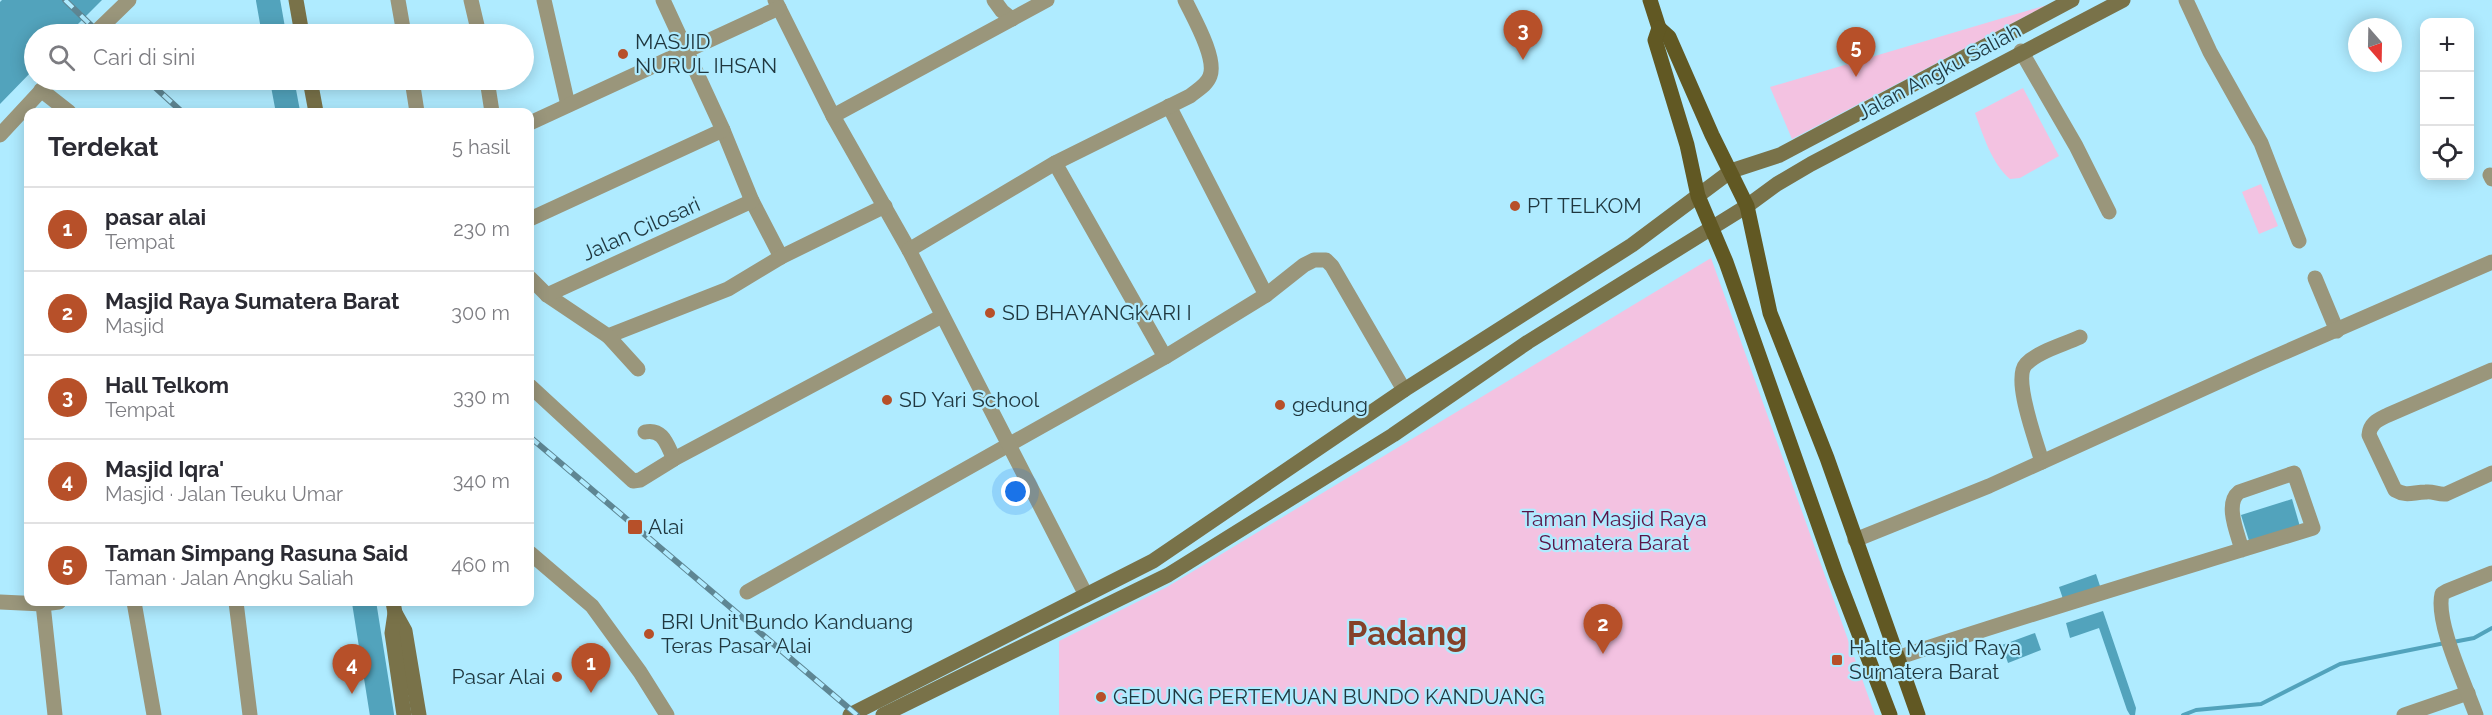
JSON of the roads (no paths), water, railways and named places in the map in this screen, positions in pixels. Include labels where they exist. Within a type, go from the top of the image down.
[{"type":"main road","points":[[296,0],[300,24]]},
{"type":"main road","points":[[1650,0],[1659,28],[1669,36],[1712,135],[1747,206],[1770,313],[1827,458],[1918,715]]},
{"type":"main road","name":"Jalan Angku Saliah","points":[[1731,171],[1766,161],[2072,0]]},
{"type":"main road","name":"Jalan Angku Saliah","points":[[891,714],[1168,575],[1393,435],[1528,342],[1711,229],[1777,184],[2021,51],[2123,0]]},
{"type":"main road","points":[[1659,28],[1655,40],[1687,145],[1698,196],[1726,262],[1832,563],[1890,715]]},
{"type":"main road","points":[[312,90],[315,108]]},
{"type":"main road","points":[[850,715],[1153,561],[1404,390],[1632,245],[1731,171]]},
{"type":"main road","points":[[1239,502],[1252,523]]},
{"type":"main road","points":[[394,607],[392,633],[405,715]]},
{"type":"main road","points":[[394,607],[405,631],[418,715]]},
{"type":"street","points":[[104,24],[129,0]]},
{"type":"street","points":[[398,0],[402,24]]},
{"type":"street","points":[[471,0],[477,24]]},
{"type":"street","points":[[544,0],[568,105]]},
{"type":"street","points":[[663,0],[723,130],[752,201],[781,257]]},
{"type":"street","points":[[994,0],[1012,19]]},
{"type":"street","points":[[833,116],[1047,0]]},
{"type":"street","points":[[909,250],[1055,164],[1190,96],[1205,84],[1211,75],[1210,56],[1185,0]]},
{"type":"street","points":[[2186,0],[2210,52],[2261,143],[2299,241]]},
{"type":"street","points":[[534,121],[686,51],[777,4],[833,116],[909,250],[1086,595]]},
{"type":"street","points":[[2021,51],[2076,146],[2109,212]]},
{"type":"street","points":[[25,108],[41,90]]},
{"type":"street","points":[[50,90],[66,108]]},
{"type":"street","points":[[414,90],[416,108]]},
{"type":"street","points":[[489,90],[491,108]]},
{"type":"street","points":[[1169,106],[1266,295]]},
{"type":"street","points":[[0,135],[24,109]]},
{"type":"street","points":[[534,217],[723,130]]},
{"type":"street","points":[[1055,164],[1165,357]]},
{"type":"street","name":"Jalan Cilosari","points":[[547,295],[752,201]]},
{"type":"street","points":[[608,336],[728,289],[781,257],[885,206]]},
{"type":"street","points":[[747,592],[1165,357],[1266,295],[1304,265],[1314,260],[1326,260],[1332,266],[1404,390]]},
{"type":"street","points":[[1855,540],[1989,486],[2492,262]]},
{"type":"street","points":[[2315,278],[2337,331]]},
{"type":"street","points":[[534,282],[547,295],[608,336],[629,366]]},
{"type":"street","points":[[534,390],[633,481],[640,480],[674,459],[942,316]]},
{"type":"street","points":[[2042,462],[2021,389],[2021,375],[2024,367],[2032,359],[2080,337]]},
{"type":"street","points":[[2492,370],[2388,415],[2373,423],[2369,435],[2396,490],[2401,494],[2410,495],[2428,491],[2438,495],[2446,494],[2492,473]]},
{"type":"street","points":[[645,432],[654,430],[660,433],[674,459]]},
{"type":"street","points":[[1897,658],[2137,581],[2242,550],[2313,528],[2294,473],[2239,492],[2234,496],[2231,507],[2242,550]]},
{"type":"street","points":[[534,556],[591,606],[640,672],[667,715]]},
{"type":"street","points":[[2476,715],[2445,628],[2442,616],[2442,594],[2492,573]]},
{"type":"street","points":[[0,602],[24,602]]},
{"type":"street","points":[[51,606],[55,715]]},
{"type":"street","points":[[135,606],[154,715]]},
{"type":"street","points":[[236,606],[250,715]]},
{"type":"street","points":[[2404,715],[2468,693]]},
{"type":"street","points":[[880,699],[891,714]]},
{"type":"water","points":[[2,0],[102,0],[78,24],[24,24],[24,79],[0,104],[0,2]]},
{"type":"water","points":[[2292,499],[2301,530],[2251,547],[2241,515]]},
{"type":"water","points":[[2096,574],[2101,589],[2064,602],[2059,587]]},
{"type":"water","points":[[2103,611],[2136,708],[2135,715],[2130,715],[2127,710],[2099,628],[2070,638],[2066,623]]},
{"type":"water","points":[[2035,633],[2041,650],[2008,663],[2002,645]]},
{"type":"waterway","points":[[268,0],[272,24]]},
{"type":"waterway","points":[[284,90],[287,108]]},
{"type":"waterway","points":[[365,606],[382,715]]},
{"type":"waterway","points":[[2453,642],[2474,638],[2492,628]]},
{"type":"waterway","points":[[2183,715],[2196,710],[2261,704],[2340,664],[2445,643]]},
{"type":"railway","points":[[65,0],[90,24]]},
{"type":"railway","points":[[158,90],[178,108]]},
{"type":"railway","points":[[534,440],[857,715]]},
{"type":"place","name":"MASJID NURUL IHSAN","points":[[623,54]]},
{"type":"place","name":"Hall Telkom","points":[[1523,60]]},
{"type":"place","name":"Taman Simpang Rasuna Said","points":[[1856,77]]},
{"type":"place","name":"PT TELKOM","points":[[1515,206]]},
{"type":"place","name":"SD BHAYANGKARI I","points":[[990,313]]},
{"type":"place","name":"SD Yari School","points":[[887,400]]},
{"type":"place","name":"gedung","points":[[1280,405]]},
{"type":"place","name":"Alai","points":[[635,527]]},
{"type":"place","name":"BRI Unit Bundo Kanduang Teras Pasar Alai","points":[[649,634]]},
{"type":"place","name":"Masjid Raya Sumatera Barat","points":[[1603,654]]},
{"type":"place","name":"Halte Masjid Raya Sumatera Barat","points":[[1837,660]]},
{"type":"place","name":"Pasar Alai","points":[[557,677]]},
{"type":"place","name":"pasar alai","points":[[591,693]]},
{"type":"place","name":"Masjid Iqra'","points":[[352,694]]},
{"type":"place","name":"GEDUNG PERTEMUAN BUNDO KANDUANG","points":[[1101,697]]},
{"type":"district","name":"Padang","points":[[1407,633]]},
{"type":"park label","name":"Taman Masjid Raya Sumatera Barat","points":[[1614,531]]}]
